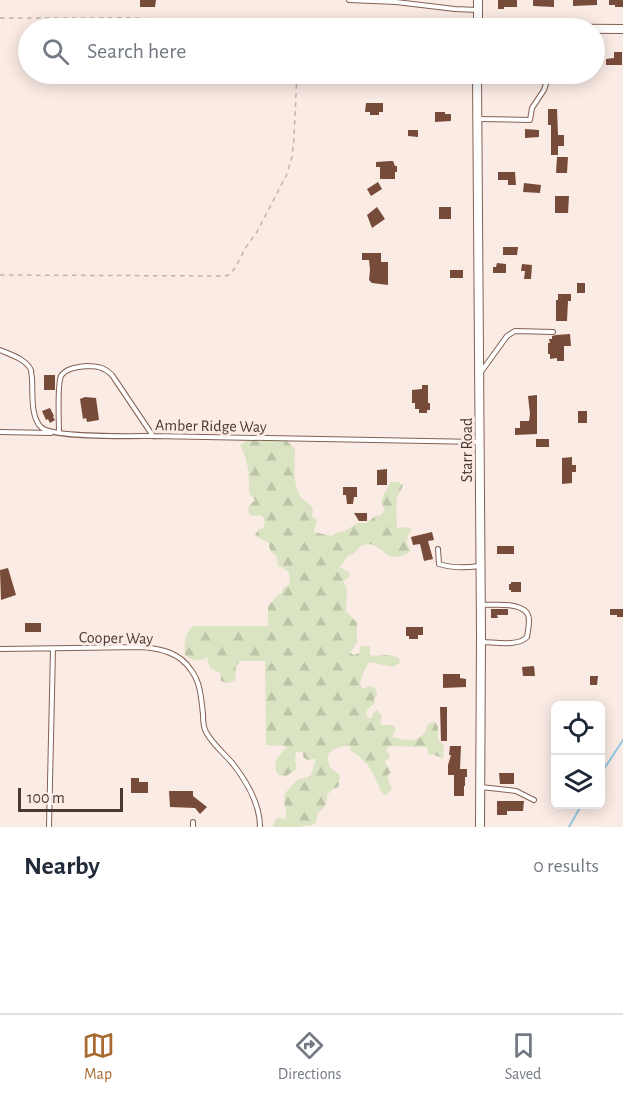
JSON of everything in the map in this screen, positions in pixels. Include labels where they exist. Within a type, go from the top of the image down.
[{"type":"street","points":[[478,0],[478,18]]},
{"type":"street","points":[[605,28],[623,28]]},
{"type":"street","name":"Starr Road","points":[[477,84],[481,605],[480,827]]},
{"type":"lane","points":[[349,0],[478,10]]},
{"type":"lane","points":[[477,119],[530,120],[532,108],[546,84]]},
{"type":"lane","points":[[479,375],[507,336],[515,331],[553,332]]},
{"type":"lane","points":[[0,350],[22,361],[31,370],[34,414],[43,429],[57,433],[60,378],[66,371],[75,367],[91,366],[106,369],[112,375],[153,436]]},
{"type":"lane","name":"Amber Ridge Way","points":[[0,432],[479,442]]},
{"type":"lane","points":[[438,549],[439,564],[457,567],[480,566]]},
{"type":"lane","points":[[481,605],[505,604],[526,611],[528,615],[527,637],[523,641],[517,643],[481,642]]},
{"type":"lane","name":"Cooper Way","points":[[0,648],[143,647],[164,650],[179,657],[192,670],[199,687],[204,730],[215,746],[233,764],[247,785],[260,815],[260,827]]},
{"type":"lane","points":[[49,827],[53,649]]},
{"type":"lane","points":[[480,787],[516,792],[534,800]]},
{"type":"path","points":[[0,18],[130,18]]},
{"type":"path","points":[[0,275],[229,275],[257,232],[287,174],[292,157],[297,84]]},
{"type":"green space","points":[[248,440],[286,440],[295,449],[297,488],[302,498],[313,509],[312,517],[317,519],[314,532],[331,536],[356,524],[367,523],[375,516],[381,515],[385,509],[381,502],[391,482],[403,485],[397,498],[397,528],[408,527],[412,530],[407,540],[411,550],[403,556],[389,556],[376,546],[367,544],[348,556],[340,567],[350,573],[349,577],[343,581],[347,590],[346,611],[357,623],[357,642],[350,653],[354,655],[359,653],[361,646],[370,646],[370,655],[388,655],[400,659],[399,664],[393,667],[369,662],[360,684],[363,689],[370,686],[376,689],[377,696],[374,699],[375,703],[366,714],[372,718],[373,713],[377,710],[382,715],[380,724],[393,725],[396,729],[393,737],[405,740],[419,738],[428,724],[435,721],[438,727],[438,739],[444,746],[443,759],[433,754],[429,755],[427,747],[390,746],[386,751],[390,758],[385,760],[385,763],[391,772],[387,776],[392,789],[388,794],[383,795],[368,765],[351,751],[350,746],[333,750],[328,756],[328,761],[339,775],[338,787],[327,795],[325,806],[318,813],[316,822],[310,826],[272,827],[277,818],[286,819],[285,794],[298,779],[311,775],[316,759],[308,760],[304,758],[302,752],[296,752],[297,769],[286,776],[278,775],[275,767],[276,760],[287,748],[266,745],[265,661],[240,661],[236,666],[235,681],[228,683],[221,681],[220,673],[210,668],[207,657],[196,660],[185,655],[185,639],[193,626],[268,626],[268,607],[277,595],[282,593],[283,588],[288,586],[290,580],[289,572],[278,566],[276,555],[269,547],[269,543],[255,535],[259,529],[263,528],[265,522],[263,518],[261,515],[252,516],[248,512],[249,506],[255,500],[249,493],[248,468],[240,445]]},
{"type":"building","points":[[140,0],[156,0],[155,7],[140,7]]},
{"type":"building","points":[[498,0],[517,0],[517,7],[498,9]]},
{"type":"building","points":[[533,0],[554,0],[554,7],[533,6]]},
{"type":"building","points":[[573,0],[597,0],[597,5],[573,6]]},
{"type":"building","points":[[609,0],[623,0],[623,7],[609,5]]},
{"type":"building","points":[[614,52],[622,52],[622,65],[606,65],[606,59],[614,58]]},
{"type":"building","points":[[366,103],[383,103],[383,112],[379,112],[379,115],[370,115],[370,112],[365,112]]},
{"type":"building","points":[[548,109],[557,109],[558,135],[564,135],[564,146],[558,146],[558,155],[551,155],[551,125],[548,125]]},
{"type":"building","points":[[435,112],[451,114],[451,121],[435,122]]},
{"type":"building","points":[[525,129],[539,130],[539,137],[525,138]]},
{"type":"building","points":[[408,130],[418,130],[418,137],[408,136]]},
{"type":"building","points":[[557,157],[568,157],[567,173],[556,173]]},
{"type":"building","points":[[393,161],[397,166],[395,179],[380,179],[380,167],[376,167],[376,162]]},
{"type":"building","points":[[498,172],[515,172],[516,185],[508,185],[508,180],[498,180]]},
{"type":"building","points":[[378,182],[382,189],[371,196],[367,189]]},
{"type":"building","points":[[524,183],[541,185],[540,193],[523,192]]},
{"type":"building","points":[[555,196],[569,196],[568,213],[555,213]]},
{"type":"building","points":[[377,207],[385,219],[372,228],[367,215]]},
{"type":"building","points":[[439,207],[451,207],[451,219],[439,219]]},
{"type":"building","points":[[503,247],[518,247],[517,255],[503,255]]},
{"type":"building","points":[[362,253],[381,253],[381,262],[388,262],[388,285],[372,283],[369,280],[369,260],[362,260]]},
{"type":"building","points":[[497,263],[506,264],[506,273],[493,273],[493,267],[496,267]]},
{"type":"building","points":[[522,264],[532,265],[531,279],[524,279],[525,271],[521,271]]},
{"type":"building","points":[[450,270],[463,270],[463,278],[450,278]]},
{"type":"building","points":[[577,283],[585,283],[585,293],[577,293]]},
{"type":"building","points":[[558,294],[571,294],[571,301],[568,301],[567,321],[556,321]]},
{"type":"building","points":[[570,334],[571,346],[564,346],[564,361],[557,361],[557,358],[550,359],[549,339],[556,335]]},
{"type":"building","points":[[44,375],[55,375],[55,390],[44,390]]},
{"type":"building","points":[[422,385],[428,385],[430,410],[427,410],[427,413],[419,413],[419,409],[415,409],[415,403],[412,403],[412,390],[422,389]]},
{"type":"building","points":[[537,395],[537,434],[515,435],[515,428],[520,428],[520,421],[529,421],[528,396]]},
{"type":"building","points":[[96,398],[99,420],[87,422],[86,418],[83,419],[80,399]]},
{"type":"building","points":[[50,408],[55,420],[50,423],[42,411]]},
{"type":"building","points":[[578,411],[587,411],[587,423],[578,423]]},
{"type":"building","points":[[536,439],[549,439],[549,447],[536,447]]},
{"type":"building","points":[[572,457],[572,465],[576,465],[576,472],[572,472],[572,483],[562,484],[562,458]]},
{"type":"building","points":[[387,469],[387,485],[377,485],[377,470]]},
{"type":"building","points":[[343,487],[357,487],[357,497],[354,497],[353,504],[347,504],[346,495],[343,495]]},
{"type":"building","points":[[354,513],[367,513],[367,521],[359,521]]},
{"type":"building","points":[[432,532],[434,540],[428,541],[433,559],[424,561],[420,544],[413,545],[411,537]]},
{"type":"building","points":[[497,546],[514,546],[514,554],[497,554]]},
{"type":"building","points":[[8,568],[16,595],[1,600],[0,570]]},
{"type":"building","points":[[511,582],[521,582],[521,592],[509,590]]},
{"type":"building","points":[[491,609],[508,609],[508,615],[497,615],[498,618],[491,618]]},
{"type":"building","points":[[610,609],[623,609],[623,617],[610,615]]},
{"type":"building","points":[[25,623],[41,623],[41,632],[25,632]]},
{"type":"building","points":[[406,627],[423,627],[423,635],[418,635],[418,639],[409,639],[409,636],[406,636]]},
{"type":"building","points":[[534,666],[535,676],[523,676],[522,667]]},
{"type":"building","points":[[443,674],[460,674],[460,678],[466,679],[466,687],[443,688]]},
{"type":"building","points":[[590,676],[598,676],[597,685],[590,685]]},
{"type":"building","points":[[440,707],[447,707],[447,741],[441,741]]},
{"type":"building","points":[[450,746],[461,746],[460,769],[467,769],[464,796],[454,796],[454,775],[448,775]]},
{"type":"building","points":[[499,773],[514,773],[514,784],[500,784]]},
{"type":"building","points":[[131,778],[139,778],[139,782],[148,782],[148,793],[131,793]]},
{"type":"building","points":[[169,791],[193,791],[193,796],[207,807],[200,814],[195,808],[170,807]]},
{"type":"building","points":[[497,801],[524,801],[523,811],[507,811],[507,815],[497,815]]},
{"type":"waterway","points":[[605,767],[623,740]]},
{"type":"waterway","points":[[569,827],[579,809]]}]
